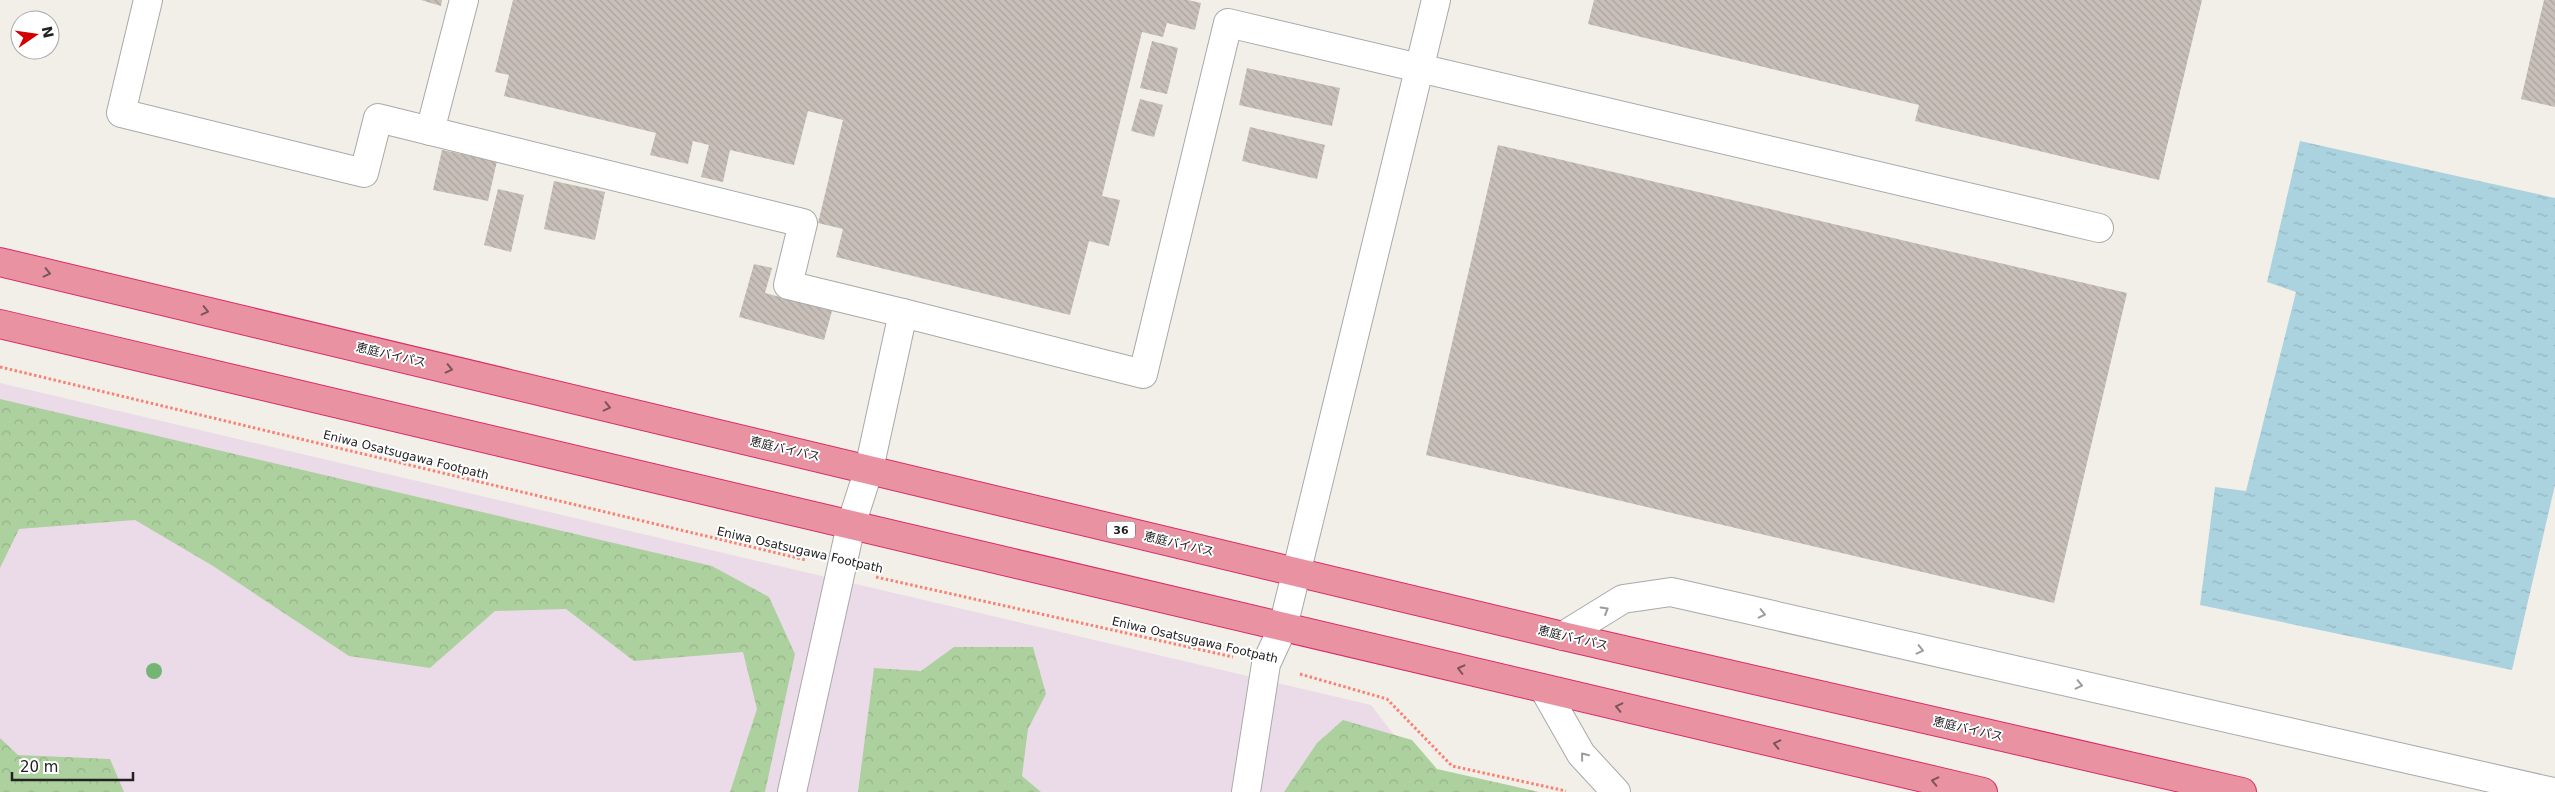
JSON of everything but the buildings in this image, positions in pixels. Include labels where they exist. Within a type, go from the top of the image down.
[{"type":"highway","name":"恵庭バイパス","points":[[0,262],[1564,636],[2242,792]]},
{"type":"highway","points":[[0,324],[1983,792]]},
{"type":"street","points":[[148,0],[121,113],[364,173],[378,118],[803,222],[788,285],[1143,374],[1228,23],[2099,228]]},
{"type":"street","points":[[430,131],[464,0]]},
{"type":"street","points":[[1246,792],[1266,664],[1283,627],[1436,0]]},
{"type":"street","points":[[792,792],[851,525],[869,469],[902,313]]},
{"type":"street","points":[[1564,636],[1623,600],[1671,592],[2553,792]]},
{"type":"street","points":[[1544,689],[1581,754],[1616,792]]},
{"type":"path","name":"Eniwa Osatsugawa Footpath","points":[[0,367],[841,569],[1266,664],[1387,699],[1452,766],[1571,792]]},
{"type":"shaded area","points":[[0,383],[1371,705],[1425,775],[1501,792],[0,792]]},
{"type":"green space","points":[[0,399],[712,566],[769,597],[795,654],[765,792],[730,792],[757,709],[743,652],[634,661],[566,609],[495,611],[430,668],[349,656],[213,566],[135,520],[19,529],[0,568]]},
{"type":"green space","points":[[954,647],[1033,647],[1046,694],[1028,729],[1022,776],[1041,792],[858,792],[874,668],[921,671]]},
{"type":"green space","points":[[1343,720],[1412,740],[1437,769],[1539,792],[1284,792],[1317,743]]},
{"type":"green space","points":[[0,738],[18,755],[110,759],[124,792],[0,792]]},
{"type":"water","points":[[2300,141],[2555,198],[2555,485],[2512,670],[2200,605],[2215,487],[2246,491],[2296,292],[2267,282]]}]
